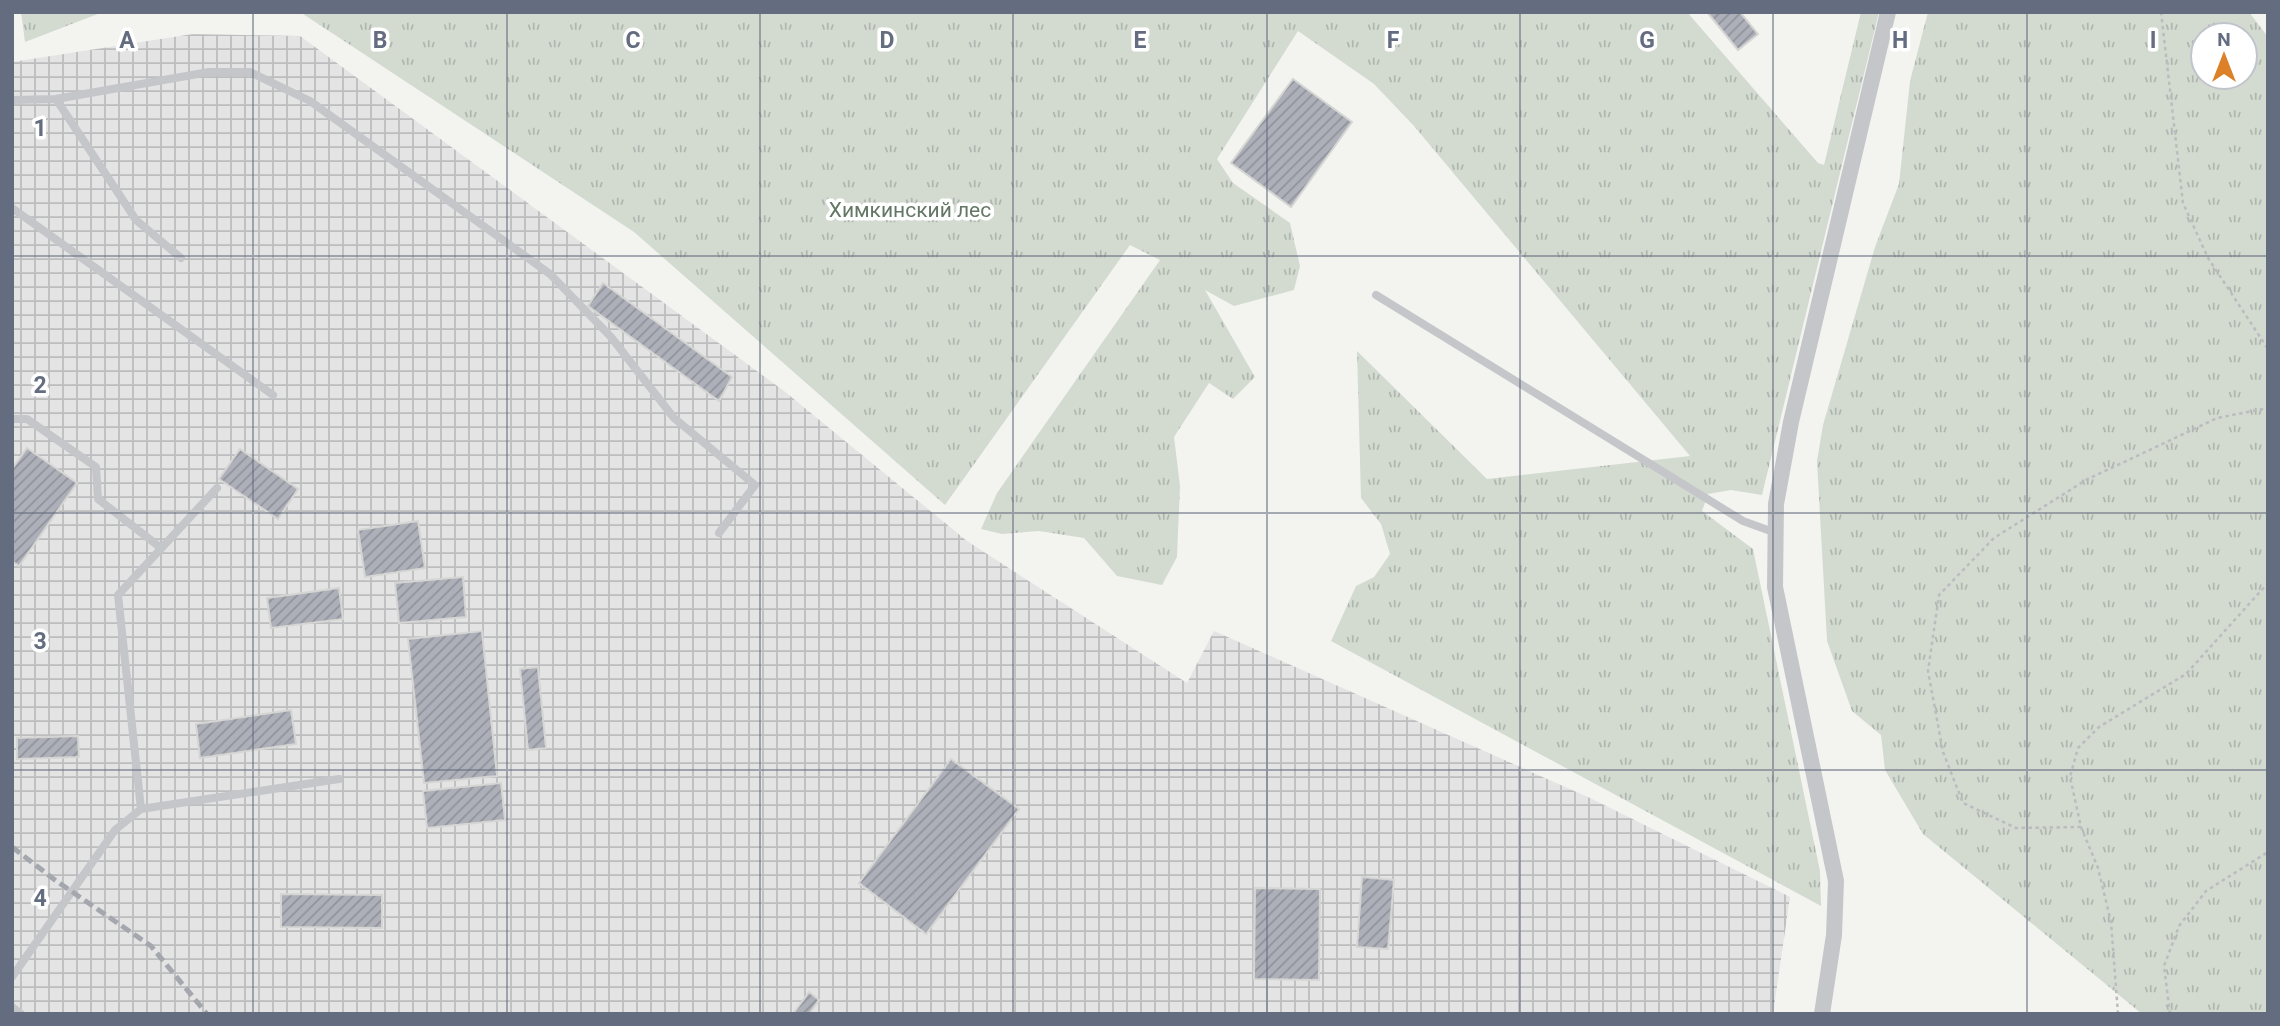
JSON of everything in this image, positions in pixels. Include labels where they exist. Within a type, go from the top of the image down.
[{"type":"street","points":[[1822,1014],[1835,934],[1836,881],[1775,587],[1776,504],[1791,422],[1888,12]]},
{"type":"lane","points":[[12,100],[56,99],[209,72],[250,72],[310,102],[550,274],[611,337],[674,418],[755,485],[719,533]]},
{"type":"lane","points":[[56,99],[136,220],[181,258]]},
{"type":"lane","points":[[12,208],[273,396]]},
{"type":"lane","points":[[1376,295],[1743,521],[1776,533]]},
{"type":"lane","points":[[12,419],[27,419],[96,467],[98,499],[161,548]]},
{"type":"lane","points":[[141,809],[117,595],[217,488]]},
{"type":"lane","points":[[12,977],[115,830],[141,809],[339,779]]},
{"type":"lane","points":[[12,1007],[21,1014]]},
{"type":"path","points":[[2161,12],[2183,203],[2208,258],[2268,349]]},
{"type":"path","points":[[2081,827],[2016,828],[1963,803],[1943,752],[1928,671],[1939,595],[1994,538],[2086,480],[2217,418],[2268,408]]},
{"type":"path","points":[[2118,1014],[2111,922],[2098,868],[2081,827],[2070,777],[2078,748],[2099,727],[2186,674],[2268,583]]},
{"type":"path","points":[[2170,1014],[2164,966],[2179,926],[2206,891],[2268,852]]},
{"type":"shaded area","points":[[193,34],[300,36],[784,391],[967,541],[1187,683],[1214,631],[1590,798],[1790,897],[1773,1014],[12,1014],[12,62]]},
{"type":"green space","points":[[21,12],[103,12],[25,42]]},
{"type":"green space","name":"Химкинский лес","points":[[300,12],[1687,12],[1818,163],[1824,165],[1861,12],[1879,12],[1762,495],[1731,490],[1708,494],[1702,511],[1753,549],[1820,871],[1821,906],[1331,641],[1356,586],[1374,577],[1390,554],[1381,524],[1361,498],[1357,351],[1487,479],[1690,456],[1414,126],[1374,84],[1298,31],[1217,159],[1233,183],[1290,223],[1300,266],[1294,290],[1234,306],[1205,290],[1255,377],[1233,399],[1209,383],[1174,437],[1180,486],[1177,557],[1162,585],[1117,576],[1084,538],[1039,531],[1002,534],[981,529],[997,493],[1160,260],[1130,245],[945,505],[634,232]]},
{"type":"green space","points":[[1928,12],[2249,12],[2256,21],[2189,21],[2189,91],[2259,91],[2259,25],[2268,37],[2268,1014],[2142,1014],[1923,834],[1885,770],[1881,735],[1852,711],[1827,641],[1817,461],[1823,425],[1875,247],[1899,184],[1910,81]]},
{"type":"building","points":[[1707,12],[1740,12],[1758,34],[1738,50]]},
{"type":"building","points":[[1293,79],[1352,122],[1291,207],[1231,163]]},
{"type":"building","points":[[603,283],[732,377],[719,401],[588,306]]},
{"type":"building","points":[[27,448],[77,483],[19,566],[12,561],[12,469]]},
{"type":"building","points":[[240,449],[298,489],[278,519],[219,479]]},
{"type":"building","points":[[418,521],[425,568],[365,577],[358,530]]},
{"type":"building","points":[[463,577],[466,617],[399,623],[395,583]]},
{"type":"building","points":[[339,588],[343,619],[271,628],[267,598]]},
{"type":"building","points":[[482,631],[497,776],[424,783],[408,639]]},
{"type":"building","points":[[538,667],[546,748],[528,750],[520,669]]},
{"type":"building","points":[[291,710],[296,744],[200,758],[196,724]]},
{"type":"building","points":[[78,736],[79,757],[17,759],[17,738]]},
{"type":"building","points":[[951,759],[1019,809],[926,934],[859,883]]},
{"type":"building","points":[[501,783],[505,820],[427,828],[423,791]]},
{"type":"building","points":[[1362,877],[1394,880],[1388,949],[1357,947]]},
{"type":"building","points":[[1255,888],[1320,889],[1319,980],[1254,979]]},
{"type":"building","points":[[281,894],[382,895],[382,928],[281,927]]},
{"type":"building","points":[[809,992],[819,1000],[809,1014],[793,1014]]},
{"type":"railway","points":[[12,847],[151,946],[207,1014]]}]
